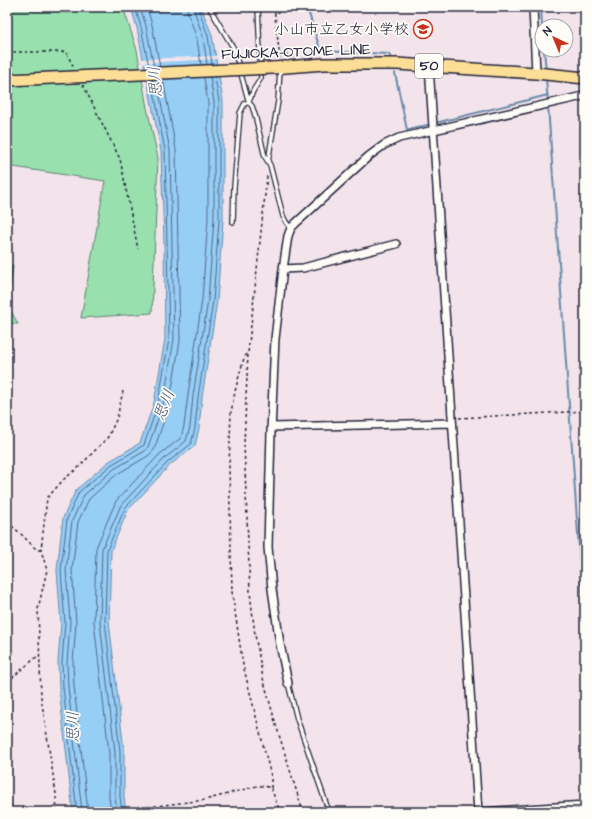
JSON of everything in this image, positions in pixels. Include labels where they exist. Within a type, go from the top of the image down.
[{"type":"main road","name":"FUJIOKA-OTOME LINE","points":[[7,80],[348,64],[429,66],[536,73],[585,78]]},
{"type":"street","points":[[534,7],[536,73]]},
{"type":"street","points":[[429,66],[432,132],[479,812],[585,805]]},
{"type":"street","points":[[288,683],[280,644],[268,547],[275,339],[282,269],[288,236],[291,228],[364,160],[384,144],[399,138],[432,132],[552,104],[583,96],[585,94]]},
{"type":"street","points":[[282,269],[303,268],[396,244]]},
{"type":"street","points":[[271,427],[452,421]]},
{"type":"lane","points":[[209,7],[234,49],[249,102],[255,115],[265,157],[270,165],[283,216],[291,228]]},
{"type":"lane","points":[[234,222],[234,187],[240,114],[245,104],[249,102],[253,91],[261,78],[258,7]]},
{"type":"lane","points":[[268,163],[278,101],[276,67]]},
{"type":"lane","points":[[288,683],[298,719],[329,812]]},
{"type":"path","points":[[274,7],[280,54]]},
{"type":"path","points":[[7,52],[66,52],[75,71]]},
{"type":"path","points":[[82,83],[120,159],[138,249]]},
{"type":"path","points":[[268,163],[248,353],[244,444],[250,592],[255,635],[263,678],[303,812]]},
{"type":"path","points":[[248,353],[244,358],[231,412],[229,480],[232,592],[243,665],[271,776],[271,788],[280,812]]},
{"type":"path","points":[[57,812],[56,794],[41,697],[38,609],[47,570],[41,550],[47,498],[64,478],[78,468],[108,437],[117,418],[123,391]]},
{"type":"path","points":[[452,421],[585,411]]},
{"type":"path","points":[[7,522],[37,550],[41,550]]},
{"type":"path","points":[[7,682],[40,654]]},
{"type":"path","points":[[148,807],[205,800],[257,786],[271,788]]},
{"type":"path","points":[[7,798],[13,812]]},
{"type":"green space","points":[[7,7],[123,7],[137,50],[147,108],[158,158],[152,313],[81,318],[105,181],[7,166]]},
{"type":"green space","points":[[7,261],[13,266],[8,305],[18,324],[7,324]]},
{"type":"water","name":"思川","points":[[131,7],[201,7],[212,35],[223,101],[223,220],[217,301],[202,397],[199,428],[195,446],[170,465],[128,510],[111,550],[109,621],[124,751],[124,797],[126,812],[73,812],[59,688],[58,662],[61,623],[57,570],[63,518],[76,490],[108,462],[140,443],[154,403],[165,339],[161,151],[137,28]]},
{"type":"pier","points":[[217,56],[218,59],[142,63],[141,59]]},
{"type":"waterway","points":[[307,7],[320,49],[322,51],[389,54],[391,58]]},
{"type":"waterway","points":[[541,7],[542,18]]},
{"type":"waterway","points":[[545,58],[546,71]]},
{"type":"waterway","points":[[395,73],[407,130],[548,95]]},
{"type":"waterway","points":[[546,77],[585,634]]},
{"type":"place","name":"小山市立乙女小学校","points":[[423,29]]}]
